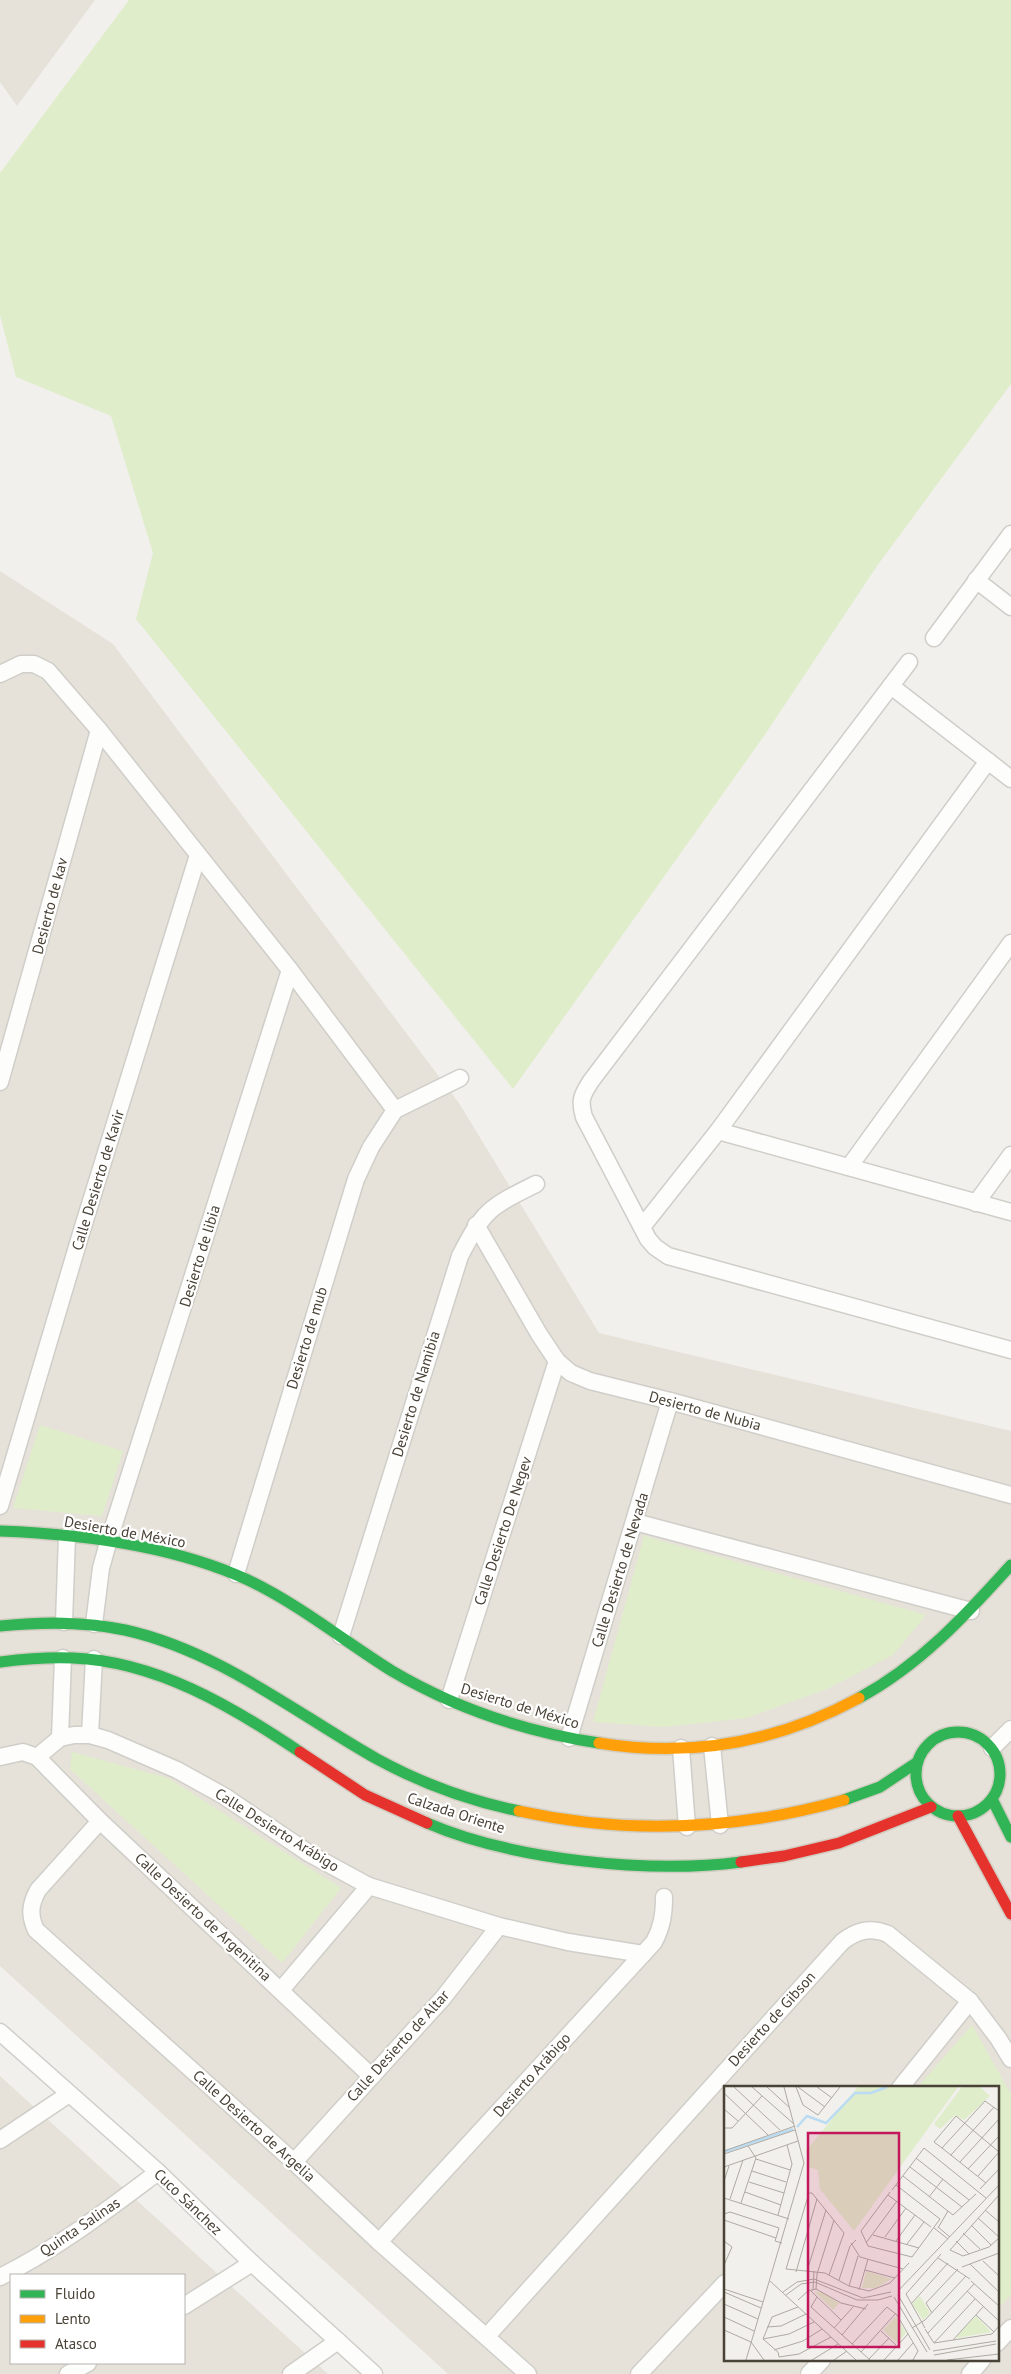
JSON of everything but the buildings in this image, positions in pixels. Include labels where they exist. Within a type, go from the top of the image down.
[{"type":"street","points":[[934,638],[1011,534]]},
{"type":"street","points":[[976,580],[1011,607]]},
{"type":"street","points":[[909,662],[584,1093],[580,1105],[584,1117],[642,1227],[655,1247],[668,1256],[1011,1350]]},
{"type":"street","points":[[0,674],[21,664],[34,664],[48,671],[99,730],[290,970],[395,1110],[460,1078]]},
{"type":"street","points":[[890,686],[1011,779]]},
{"type":"street","name":"Desierto de kav","points":[[0,1082],[99,730]]},
{"type":"street","points":[[642,1227],[718,1131],[988,761]]},
{"type":"street","name":"Calle Desierto de Kavir","points":[[0,1506],[85,1221],[198,856]]},
{"type":"street","points":[[849,1168],[1011,943]]},
{"type":"street","name":"Desierto de libia","points":[[94,1629],[101,1568],[108,1542],[290,970]]},
{"type":"street","name":"Desierto de mub","points":[[236,1574],[356,1179],[371,1147],[395,1110]]},
{"type":"street","points":[[718,1131],[1011,1212]]},
{"type":"street","points":[[976,1202],[1011,1155]]},
{"type":"street","name":"Desierto de Namibia","points":[[341,1636],[460,1256],[476,1225],[490,1209],[536,1184]]},
{"type":"street","name":"Desierto de Nubia","points":[[476,1225],[539,1334],[557,1361],[571,1373],[590,1381],[670,1401],[1011,1495]]},
{"type":"street","name":"Calle Desierto De Negev","points":[[449,1700],[557,1361]]},
{"type":"street","name":"Calle Desierto de Nevada","points":[[569,1738],[670,1401]]},
{"type":"street","points":[[635,1522],[971,1611]]},
{"type":"street","name":"Desierto de México","points":[[0,1531],[67,1536],[150,1549],[186,1558],[236,1574],[281,1598],[406,1680],[449,1700],[517,1724],[569,1738],[612,1745],[681,1748],[746,1742],[787,1730],[864,1696],[906,1670],[971,1611],[1011,1565]]},
{"type":"street","points":[[64,1627],[67,1536]]},
{"type":"street","name":"Calzada Oriente","points":[[0,1626],[64,1627],[135,1632],[183,1647],[244,1678],[296,1708],[354,1747],[407,1774],[468,1799],[606,1832],[720,1825],[779,1816],[836,1802],[876,1789],[916,1763]]},
{"type":"street","points":[[0,1757],[23,1752],[36,1757],[60,1738],[63,1653]]},
{"type":"street","name":"Calzada Oriente","points":[[0,1662],[63,1653],[94,1655],[171,1679],[222,1704],[339,1779],[378,1801],[424,1822],[486,1841],[548,1856],[603,1858],[666,1866],[772,1858],[838,1843],[931,1807]]},
{"type":"street","points":[[90,1735],[94,1655]]},
{"type":"street","points":[[992,1748],[1011,1729]]},
{"type":"street","points":[[956,1731],[970,1733],[982,1739],[992,1748],[998,1760],[1001,1773],[998,1787],[992,1799],[977,1811],[958,1816],[944,1814],[931,1807],[923,1798],[917,1787],[916,1763],[922,1751],[931,1741],[943,1734],[956,1731]]},
{"type":"street","name":"Calle Desierto Arábigo","points":[[60,1738],[74,1735],[90,1735],[140,1752],[178,1770],[224,1796],[310,1854],[369,1886],[499,1926],[643,1954]]},
{"type":"street","points":[[712,1746],[720,1825]]},
{"type":"street","points":[[681,1748],[687,1827]]},
{"type":"street","name":"Calle Desierto de Argenitina","points":[[36,1757],[100,1821],[371,2076]]},
{"type":"street","points":[[992,1799],[1011,1837]]},
{"type":"street","points":[[958,1816],[1011,1914]]},
{"type":"street","name":"Calle Desierto de Argelia","points":[[100,1821],[38,1890],[32,1900],[31,1919],[36,1930],[294,2162],[379,2242],[487,2336]]},
{"type":"street","points":[[281,1990],[369,1886]]},
{"type":"street","name":"Desierto Arábigo","points":[[379,2242],[643,1954],[660,1930],[664,1914],[664,1897]]},
{"type":"street","name":"Calle Desierto de Altar","points":[[294,2162],[443,1998],[499,1926]]},
{"type":"street","name":"Desierto de Gibson","points":[[487,2336],[842,1942],[852,1934],[864,1930],[878,1930],[888,1934],[970,2000],[993,2030],[1011,2059]]},
{"type":"street","points":[[902,2086],[970,2000]]},
{"type":"street","name":"Cuco Sánchez","points":[[0,2032],[158,2172],[252,2263],[374,2374]]},
{"type":"street","points":[[0,2140],[69,2094]]},
{"type":"street","name":"Quinta Salinas","points":[[0,2277],[20,2268],[91,2222],[158,2172]]},
{"type":"street","points":[[185,2305],[252,2263]]},
{"type":"street","points":[[639,2374],[724,2284]]},
{"type":"street","points":[[998,2342],[1011,2328]]},
{"type":"street","points":[[487,2336],[528,2374]]},
{"type":"street","points":[[291,2374],[338,2340]]},
{"type":"street","points":[[809,2374],[820,2362]]},
{"type":"street","points":[[970,2374],[980,2362]]},
{"type":"street","points":[[68,2374],[86,2364]]},
{"type":"shaded area","points":[[0,0],[95,0],[17,106],[0,82]]},
{"type":"shaded area","points":[[0,571],[113,644],[459,1103],[599,1333],[1011,1431],[1011,2374],[448,2374],[0,1966]]},
{"type":"shaded area","points":[[0,2076],[328,2374],[0,2374]]},
{"type":"green space","points":[[129,0],[1011,0],[1011,384],[877,566],[764,736],[513,1089],[136,619],[153,553],[111,416],[16,377],[0,315],[0,173]]},
{"type":"green space","points":[[40,1425],[123,1451],[102,1516],[13,1508]]},
{"type":"green space","points":[[644,1536],[926,1615],[893,1655],[827,1689],[747,1718],[664,1727],[593,1722]]},
{"type":"green space","points":[[72,1752],[168,1778],[341,1888],[282,1963],[70,1769]]},
{"type":"green space","points":[[972,2025],[1011,2094],[1011,2295],[998,2308],[998,2086],[919,2086]]},
{"type":"traffic: fast","points":[[0,1531],[63,1535],[127,1544],[189,1558],[219,1568],[267,1590],[392,1671],[441,1696],[492,1717],[518,1725],[599,1743]]},
{"type":"traffic: fast","points":[[859,1698],[881,1685],[922,1655],[959,1621],[1011,1565]]},
{"type":"traffic: fast","points":[[0,1626],[47,1623],[94,1625],[125,1630],[159,1640],[192,1652],[224,1668],[394,1768],[464,1796],[519,1811]]},
{"type":"traffic: fast","points":[[0,1662],[36,1658],[73,1658],[104,1661],[134,1668],[164,1677],[221,1703],[300,1752]]},
{"type":"traffic: fast","points":[[958,1732],[974,1735],[988,1744],[997,1758],[1000,1774],[997,1790],[988,1804],[974,1813],[958,1816],[942,1813],[928,1804],[919,1790],[916,1774],[919,1758],[928,1744],[942,1735],[958,1732]]},
{"type":"traffic: fast","points":[[844,1800],[880,1787],[916,1763]]},
{"type":"traffic: fast","points":[[992,1799],[1011,1837]]},
{"type":"traffic: fast","points":[[427,1823],[461,1836],[499,1846],[540,1855],[582,1861],[665,1866],[741,1862]]},
{"type":"traffic: slow","points":[[599,1743],[667,1748],[733,1743],[797,1726],[859,1698]]},
{"type":"traffic: slow","points":[[519,1811],[601,1824],[682,1826],[763,1818],[844,1800]]},
{"type":"traffic: jam","points":[[300,1752],[365,1795],[427,1823]]},
{"type":"traffic: jam","points":[[741,1862],[784,1856],[839,1843],[931,1807]]},
{"type":"traffic: jam","points":[[958,1816],[1011,1914]]}]
